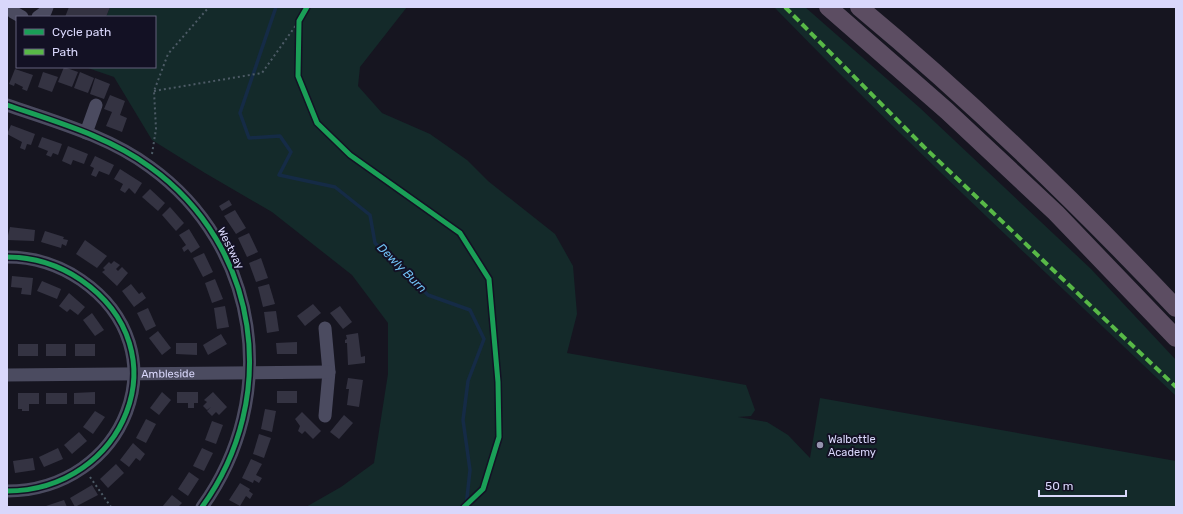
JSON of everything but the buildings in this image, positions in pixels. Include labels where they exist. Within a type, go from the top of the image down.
[{"type":"highway","points":[[828,7],[948,112],[1056,213],[1176,338]]},
{"type":"highway","points":[[859,7],[961,97],[1064,193],[1176,308]]},
{"type":"street","points":[[9,7],[13,12],[20,16]]},
{"type":"street","points":[[39,16],[45,12],[47,7]]},
{"type":"street","name":"Westway","points":[[7,105],[86,133],[119,147],[166,178],[188,200],[212,231],[225,255],[240,291],[249,336],[249,373],[245,412],[236,445],[226,469],[202,507]]},
{"type":"street","points":[[86,133],[96,105]]},
{"type":"street","points":[[7,257],[28,258],[59,267],[72,274],[100,295],[120,320],[128,335],[133,374],[132,396],[128,412],[111,441],[84,468],[57,482],[43,487],[7,492]]},
{"type":"street","points":[[325,328],[330,372],[325,416]]},
{"type":"street","name":"Ambleside","points":[[7,375],[330,372]]},
{"type":"path","points":[[153,146],[156,129],[154,91],[168,54],[209,7]]},
{"type":"path","points":[[154,91],[262,73],[299,21]]},
{"type":"path","points":[[84,468],[111,507]]},
{"type":"green space","points":[[110,7],[407,7],[360,67],[358,86],[382,113],[430,134],[467,160],[488,181],[555,234],[573,266],[577,314],[567,353],[746,385],[755,410],[751,416],[738,417],[767,422],[788,435],[810,458],[820,398],[1176,461],[1176,507],[306,507],[341,487],[374,463],[388,374],[388,323],[352,275],[272,212],[152,140],[114,77],[88,68],[156,68],[156,16],[106,16]]},
{"type":"green space","points":[[774,7],[805,7],[920,108],[1091,269],[1176,360],[1176,396],[923,155]]},
{"type":"waterway","name":"Dewly Burn","points":[[276,7],[240,113],[249,138],[280,136],[291,152],[279,175],[335,187],[370,215],[375,243],[428,295],[470,310],[484,339],[468,381],[463,420],[470,470],[466,507]]},
{"type":"marked path","points":[[785,7],[924,147],[1176,387]]},
{"type":"cycle path","points":[[307,7],[299,21],[298,76],[317,123],[350,155],[460,233],[489,279],[498,382],[499,437],[483,489],[464,507]]},
{"type":"cycle path","points":[[7,105],[99,138],[134,156],[150,167],[187,200],[216,238],[236,281],[247,326],[249,372],[243,419],[227,464],[202,507]]},
{"type":"cycle path","points":[[7,257],[36,260],[64,270],[81,280],[112,309],[129,343],[134,378],[126,412],[109,443],[82,468],[48,485],[7,491]]},
{"type":"place","name":"Walbottle Academy","points":[[820,445]]}]
